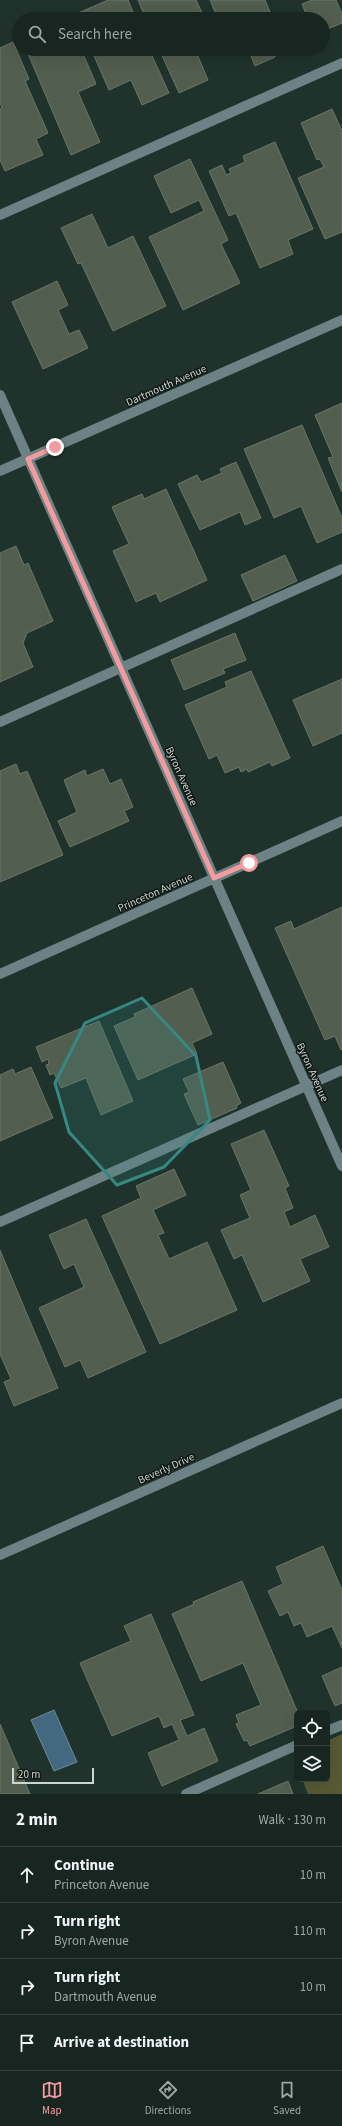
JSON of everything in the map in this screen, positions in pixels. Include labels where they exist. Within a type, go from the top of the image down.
[{"type":"street","points":[[0,215],[342,63]]},
{"type":"street","name":"Dartmouth Avenue","points":[[0,472],[342,320]]},
{"type":"street","name":"Byron Avenue","points":[[0,395],[342,1166]]},
{"type":"street","points":[[0,722],[342,569]]},
{"type":"street","name":"Princeton Avenue","points":[[0,974],[342,821]]},
{"type":"street","points":[[0,1222],[342,1070]]},
{"type":"street","name":"Beverly Drive","points":[[0,1555],[342,1403]]},
{"type":"street","points":[[330,1730],[342,1725]]},
{"type":"street","points":[[186,1794],[295,1746]]},
{"type":"highlighted area","points":[[142,998],[196,1056],[210,1120],[164,1167],[117,1185],[69,1132],[55,1083],[85,1023]]},
{"type":"green space","points":[[342,1734],[342,1794],[308,1794],[303,1782],[330,1782],[330,1740]]},
{"type":"water","points":[[54,1710],[77,1762],[54,1771],[31,1720]]},
{"type":"building","points":[[108,0],[128,0],[133,12],[81,12]]},
{"type":"building","points":[[138,0],[196,0],[202,12],[143,12]]},
{"type":"building","points":[[210,0],[265,0],[270,12],[215,12]]},
{"type":"building","points":[[312,0],[336,0],[342,14],[342,23],[330,28],[330,12],[305,12],[302,4]]},
{"type":"building","points":[[12,42],[12,56],[19,56],[29,79],[25,81],[48,133],[36,139],[43,155],[5,171],[0,160],[0,109],[2,108],[0,103],[0,48]]},
{"type":"building","points":[[29,56],[84,56],[96,84],[78,92],[100,142],[71,155]]},
{"type":"building","points":[[94,56],[152,56],[169,93],[142,105],[131,80],[109,90]]},
{"type":"building","points":[[162,56],[198,56],[208,80],[179,93]]},
{"type":"building","points":[[251,56],[275,56],[275,57],[255,66]]},
{"type":"building","points":[[332,109],[342,131],[342,232],[325,239],[298,178],[324,167],[320,159],[317,160],[301,123]]},
{"type":"building","points":[[275,142],[313,229],[288,240],[293,254],[260,268],[236,213],[229,216],[209,171],[222,165],[226,175],[231,173],[229,169],[245,162],[243,156]]},
{"type":"building","points":[[190,159],[228,240],[221,244],[240,283],[183,310],[149,237],[204,211],[199,200],[171,213],[154,176]]},
{"type":"building","points":[[92,214],[108,248],[133,236],[166,306],[113,331],[81,263],[78,264],[61,228]]},
{"type":"building","points":[[57,281],[68,305],[58,310],[69,334],[79,330],[88,348],[43,369],[12,302]]},
{"type":"building","points":[[342,403],[342,492],[328,458],[333,457],[315,415]]},
{"type":"building","points":[[302,425],[342,518],[342,532],[317,543],[301,506],[274,518],[244,449]]},
{"type":"building","points":[[236,462],[261,518],[245,525],[240,512],[200,530],[178,484],[197,475],[201,482],[222,473],[220,469]]},
{"type":"building","points":[[166,489],[207,580],[160,602],[156,593],[136,602],[113,551],[129,544],[112,507],[142,494],[144,499]]},
{"type":"building","points":[[16,546],[24,565],[28,563],[53,621],[27,633],[23,643],[33,667],[0,682],[0,553]]},
{"type":"building","points":[[285,555],[297,581],[253,601],[241,575]]},
{"type":"building","points":[[235,633],[246,660],[223,669],[225,673],[184,690],[171,660]]},
{"type":"building","points":[[251,671],[290,758],[272,766],[270,762],[248,772],[247,769],[241,772],[239,767],[225,773],[217,755],[209,759],[185,705],[227,687],[225,682]]},
{"type":"building","points":[[342,679],[342,733],[313,746],[293,700]]},
{"type":"building","points":[[16,764],[20,774],[27,771],[63,855],[0,882],[0,771]]},
{"type":"building","points":[[103,769],[110,784],[121,779],[133,807],[124,811],[129,821],[70,847],[58,821],[77,812],[64,780],[85,770],[87,776]]},
{"type":"building","points":[[342,907],[341,1050],[335,1036],[325,1040],[275,928],[291,921],[294,929]]},
{"type":"building","points":[[192,988],[212,1034],[192,1043],[197,1054],[138,1080],[114,1026],[135,1017],[134,1014]]},
{"type":"building","points":[[99,1021],[133,1101],[101,1115],[86,1078],[61,1088],[54,1073],[50,1075],[46,1065],[49,1064],[48,1059],[42,1062],[36,1047]]},
{"type":"building","points":[[223,1062],[241,1103],[236,1106],[237,1108],[198,1125],[184,1094],[189,1092],[183,1079]]},
{"type":"building","points":[[31,1067],[53,1118],[0,1141],[0,1075],[13,1069],[15,1074]]},
{"type":"building","points":[[264,1130],[289,1186],[285,1188],[293,1208],[284,1212],[290,1227],[315,1215],[329,1247],[300,1259],[310,1281],[263,1302],[242,1255],[234,1259],[221,1230],[250,1218],[240,1195],[251,1190],[231,1144]]},
{"type":"building","points":[[174,1169],[186,1195],[153,1210],[164,1233],[158,1235],[169,1259],[207,1242],[237,1310],[160,1344],[102,1216],[141,1198],[136,1186]]},
{"type":"building","points":[[86,1219],[146,1352],[88,1378],[80,1360],[65,1367],[39,1308],[84,1287],[74,1264],[64,1269],[49,1235]]},
{"type":"building","points":[[0,1250],[58,1388],[14,1406],[4,1382],[11,1379],[0,1354]]},
{"type":"building","points":[[323,1546],[342,1590],[342,1648],[332,1626],[307,1637],[301,1623],[294,1626],[288,1612],[280,1616],[268,1591],[283,1584],[276,1567]]},
{"type":"building","points":[[242,1581],[297,1710],[294,1710],[294,1727],[250,1746],[247,1740],[244,1741],[236,1724],[239,1723],[236,1715],[261,1705],[243,1663],[201,1681],[172,1614],[194,1604],[193,1602]]},
{"type":"building","points":[[151,1614],[194,1715],[180,1720],[187,1736],[204,1728],[218,1761],[162,1786],[148,1753],[179,1740],[172,1724],[164,1728],[159,1716],[112,1736],[80,1663],[131,1641],[124,1626]]},
{"type":"building","points":[[342,1667],[342,1703],[335,1706],[322,1676]]},
{"type":"building","points":[[0,1724],[30,1794],[0,1794]]},
{"type":"building","points":[[288,1781],[293,1794],[258,1794]]},
{"type":"route","points":[[55,447],[28,459],[214,878],[249,863]]}]
